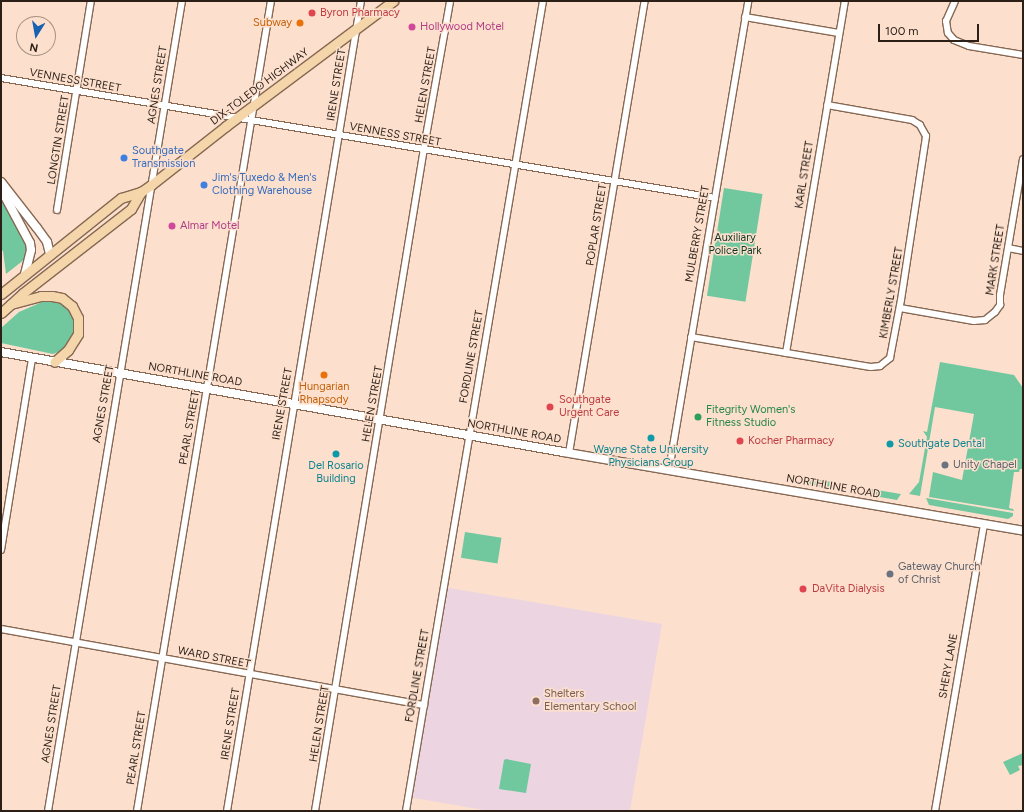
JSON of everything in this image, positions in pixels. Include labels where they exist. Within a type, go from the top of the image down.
[{"type":"main road","name":"DIX-TOLEDO HIGHWAY","points":[[1,294],[121,198],[141,192],[151,185],[393,1]]},
{"type":"main road","points":[[1,182],[47,242],[50,254],[44,271],[22,293]]},
{"type":"main road","points":[[1,188],[30,243],[31,250],[25,274]]},
{"type":"main road","name":"DIX-TOLEDO HIGHWAY","points":[[1,313],[22,293],[131,209],[141,192]]},
{"type":"main road","points":[[10,304],[41,296],[52,296],[62,298],[72,306],[78,318],[78,334],[68,350],[54,362]]},
{"type":"main road","name":"NORTHLINE ROAD","points":[[1,352],[469,436],[1023,531]]},
{"type":"street","name":"LONGTIN STREET","points":[[57,210],[91,1]]},
{"type":"street","name":"AGNES STREET","points":[[48,811],[182,1]]},
{"type":"street","name":"PEARL STREET","points":[[137,811],[161,658],[271,1]]},
{"type":"street","name":"IRENE STREET","points":[[226,811],[361,1]]},
{"type":"street","name":"HELEN STREET","points":[[315,811],[450,1]]},
{"type":"street","name":"FORDLINE STREET","points":[[406,811],[543,1]]},
{"type":"street","name":"POPLAR STREET","points":[[569,453],[644,1]]},
{"type":"street","name":"MULBERRY STREET","points":[[668,470],[748,1]]},
{"type":"street","name":"KARL STREET","points":[[786,353],[845,1]]},
{"type":"street","points":[[955,1],[946,21],[948,33],[954,40],[969,46],[1023,55]]},
{"type":"street","points":[[745,17],[839,33]]},
{"type":"street","name":"VENNESS STREET","points":[[1,78],[76,92],[715,198]]},
{"type":"street","name":"KIMBERLY STREET","points":[[691,337],[870,367],[880,366],[887,361],[892,354],[926,136],[920,125],[912,120],[827,105]]},
{"type":"street","name":"MARK STREET","points":[[900,308],[974,321],[989,318],[1000,305],[1023,159]]},
{"type":"street","points":[[1008,248],[1023,251]]},
{"type":"street","points":[[1,550],[32,358]]},
{"type":"street","name":"SHERY LANE","points":[[935,811],[984,524]]},
{"type":"street","name":"WARD STREET","points":[[1,629],[424,705]]},
{"type":"shaded area","name":"Shelters Elementary School","points":[[444,587],[662,624],[630,811],[490,811],[408,797]]},
{"type":"green space","name":"Auxiliary Police Park","points":[[724,188],[763,194],[745,302],[707,296]]},
{"type":"green space","points":[[1,198],[23,237],[26,247],[25,259],[6,274],[3,251],[1,250]]},
{"type":"green space","points":[[42,302],[62,304],[71,311],[76,318],[75,334],[61,351],[53,354],[1,343],[1,328],[19,312]]},
{"type":"green space","points":[[940,362],[1014,375],[1023,388],[1023,469],[1020,469],[1019,472],[1014,472],[1009,508],[1013,509],[1014,511],[929,497],[933,472],[962,480],[974,414],[935,407],[920,496],[909,494],[919,482],[927,437],[923,431],[927,432]]},
{"type":"green space","points":[[800,477],[832,482],[829,488],[806,484]]},
{"type":"green space","points":[[871,489],[901,494],[897,500],[874,496]]},
{"type":"green space","points":[[926,498],[1013,513],[1013,516],[1008,519],[929,505]]},
{"type":"green space","points":[[465,532],[502,538],[497,563],[461,558]]},
{"type":"green space","points":[[1023,753],[1023,765],[1018,766],[1020,770],[1010,775],[1003,762]]},
{"type":"green space","points":[[506,759],[531,764],[526,793],[499,789],[504,760]]},
{"type":"place","name":"Byron Pharmacy","points":[[312,13]]},
{"type":"place","name":"Subway","points":[[300,23]]},
{"type":"place","name":"Hollywood Motel","points":[[412,27]]},
{"type":"place","name":"Southgate Transmission","points":[[124,158]]},
{"type":"place","name":"Jim's Tuxedo & Men's Clothing Warehouse","points":[[204,185]]},
{"type":"place","name":"Almar Motel","points":[[172,226]]},
{"type":"place","name":"Hungarian Rhapsody","points":[[324,375]]},
{"type":"place","name":"Southgate Urgent Care","points":[[550,407]]},
{"type":"place","name":"Fitegrity Women's Fitness Studio","points":[[698,417]]},
{"type":"place","name":"Wayne State University Physicians Group","points":[[651,438]]},
{"type":"place","name":"Kocher Pharmacy","points":[[740,441]]},
{"type":"place","name":"Southgate Dental","points":[[890,444]]},
{"type":"place","name":"Del Rosario Building","points":[[336,454]]},
{"type":"place","name":"Unity Chapel","points":[[945,465]]},
{"type":"place","name":"Gateway Church of Christ","points":[[890,574]]},
{"type":"place","name":"DaVita Dialysis","points":[[803,589]]},
{"type":"place","name":"Shelters Elementary School","points":[[536,701]]}]
